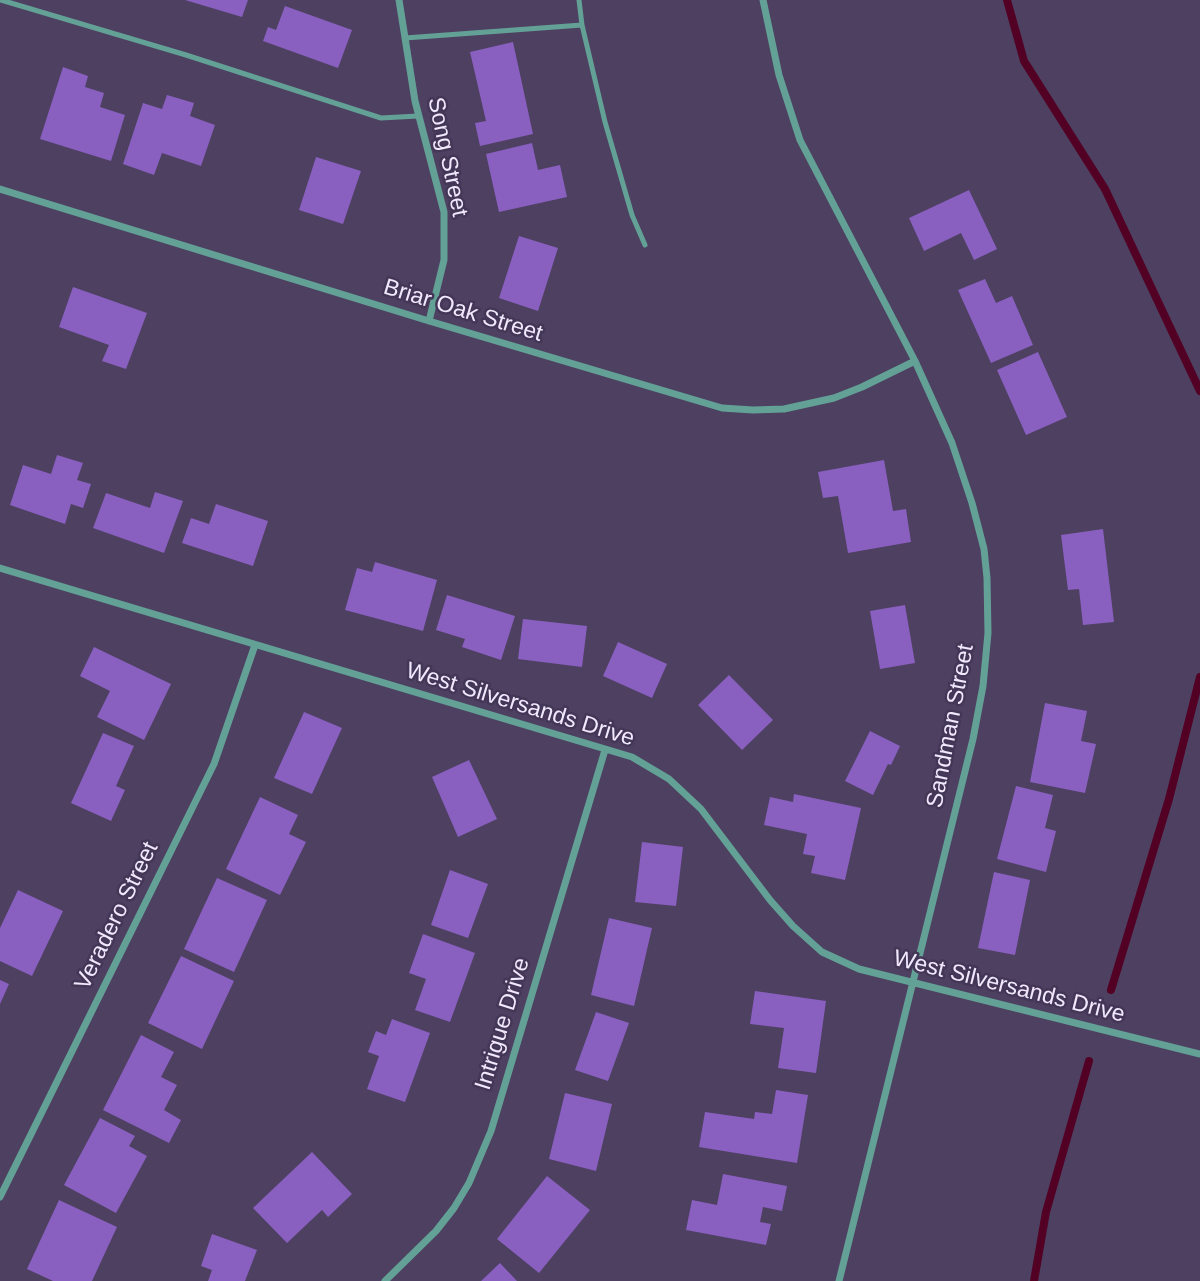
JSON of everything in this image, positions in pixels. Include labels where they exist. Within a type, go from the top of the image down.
[{"type":"street","name":"Song Street","points":[[399,0],[418,116],[444,212],[444,260],[429,321]]},
{"type":"street","name":"Sandman Street","points":[[763,0],[779,75],[800,140],[915,361],[952,443],[984,549],[988,633],[983,686],[973,739],[839,1281]]},
{"type":"street","name":"Briar Oak Street","points":[[0,189],[722,408],[783,409],[834,398],[915,361]]},
{"type":"street","name":"West Silversands Drive","points":[[0,568],[632,757],[668,779],[701,808],[793,926],[822,951],[859,969],[1200,1055]]},
{"type":"street","name":"Veradero Street","points":[[0,1197],[214,764],[255,645]]},
{"type":"street","name":"Intrigue Drive","points":[[385,1281],[436,1231],[454,1208],[469,1183],[491,1130],[605,750]]},
{"type":"lane","points":[[1,0],[186,55],[382,118],[418,116]]},
{"type":"lane","points":[[579,0],[582,25],[605,122],[632,215],[645,245]]},
{"type":"lane","points":[[405,38],[582,25]]},
{"type":"building","points":[[185,0],[248,0],[242,17]]},
{"type":"building","points":[[285,6],[352,30],[338,68],[263,41],[268,27],[276,30]]},
{"type":"building","points":[[513,42],[533,134],[480,146],[475,123],[486,121],[470,52]]},
{"type":"building","points":[[63,67],[88,76],[85,87],[104,93],[100,107],[125,115],[111,161],[40,139]]},
{"type":"building","points":[[167,95],[194,103],[190,116],[215,125],[201,166],[162,153],[154,175],[123,164],[143,103],[162,109]]},
{"type":"building","points":[[532,143],[538,170],[560,165],[567,197],[499,212],[486,154]]},
{"type":"building","points":[[316,157],[361,171],[343,224],[299,210]]},
{"type":"building","points":[[969,190],[997,249],[974,260],[961,233],[924,251],[909,218]]},
{"type":"building","points":[[519,236],[558,248],[538,311],[499,298]]},
{"type":"building","points":[[985,279],[996,303],[1012,296],[1033,345],[991,363],[958,290]]},
{"type":"building","points":[[73,287],[147,313],[126,369],[102,361],[109,345],[59,327]]},
{"type":"building","points":[[1038,352],[1067,417],[1026,435],[997,370]]},
{"type":"building","points":[[57,455],[83,463],[77,480],[91,484],[83,508],[71,504],[65,524],[10,505],[23,465],[51,474]]},
{"type":"building","points":[[884,460],[893,511],[906,509],[911,542],[848,553],[838,496],[823,498],[818,472]]},
{"type":"building","points":[[155,492],[183,501],[164,553],[93,528],[106,493],[150,508]]},
{"type":"building","points":[[216,504],[268,521],[253,566],[182,543],[191,518],[209,524]]},
{"type":"building","points":[[1103,529],[1114,622],[1083,625],[1079,589],[1068,590],[1061,535]]},
{"type":"building","points":[[375,562],[437,580],[423,631],[345,610],[357,568],[372,572]]},
{"type":"building","points":[[447,595],[515,616],[501,660],[462,647],[465,639],[436,630]]},
{"type":"building","points":[[905,605],[915,663],[880,669],[870,611]]},
{"type":"building","points":[[523,619],[587,626],[582,667],[518,659]]},
{"type":"building","points":[[618,642],[667,664],[652,698],[603,676]]},
{"type":"building","points":[[94,647],[171,684],[144,740],[97,717],[110,691],[80,676]]},
{"type":"building","points":[[729,675],[773,720],[742,750],[698,705]]},
{"type":"building","points":[[1045,703],[1087,711],[1081,741],[1096,744],[1085,793],[1030,782]]},
{"type":"building","points":[[304,712],[342,728],[312,794],[274,778]]},
{"type":"building","points":[[870,731],[900,746],[873,795],[845,781]]},
{"type":"building","points":[[103,733],[134,746],[116,786],[125,790],[111,821],[71,803]]},
{"type":"building","points":[[469,760],[497,819],[458,837],[432,777]]},
{"type":"building","points":[[1016,786],[1053,795],[1045,828],[1056,831],[1046,872],[997,859]]},
{"type":"building","points":[[794,794],[861,808],[845,880],[811,873],[815,856],[803,854],[807,834],[764,825],[770,797],[793,802]]},
{"type":"building","points":[[260,797],[298,815],[289,834],[306,842],[280,895],[226,869]]},
{"type":"building","points":[[642,842],[683,847],[676,906],[635,902]]},
{"type":"building","points":[[450,870],[488,884],[468,938],[431,925]]},
{"type":"building","points":[[994,872],[1030,880],[1015,955],[978,948]]},
{"type":"building","points":[[217,878],[267,900],[234,972],[184,949]]},
{"type":"building","points":[[18,890],[63,911],[32,976],[0,961],[0,928]]},
{"type":"building","points":[[609,918],[652,928],[634,1006],[591,995]]},
{"type":"building","points":[[423,934],[475,953],[450,1022],[415,1010],[426,979],[409,973]]},
{"type":"building","points":[[181,956],[234,981],[202,1049],[148,1023]]},
{"type":"building","points":[[0,980],[9,984],[0,1004]]},
{"type":"building","points":[[755,991],[826,1001],[816,1073],[778,1068],[784,1028],[750,1024]]},
{"type":"building","points":[[596,1012],[629,1023],[608,1081],[575,1070]]},
{"type":"building","points":[[392,1019],[430,1033],[405,1102],[367,1089],[379,1056],[368,1052],[376,1031],[386,1035]]},
{"type":"building","points":[[141,1035],[174,1052],[161,1077],[177,1085],[164,1110],[181,1120],[169,1143],[103,1110]]},
{"type":"building","points":[[776,1090],[808,1095],[797,1163],[699,1147],[705,1112],[754,1119],[755,1112],[772,1114]]},
{"type":"building","points":[[565,1093],[612,1104],[596,1171],[549,1159]]},
{"type":"building","points":[[100,1118],[135,1136],[129,1146],[147,1156],[116,1213],[64,1185]]},
{"type":"building","points":[[312,1152],[352,1194],[328,1217],[322,1210],[287,1243],[253,1208]]},
{"type":"building","points":[[723,1174],[787,1186],[782,1211],[763,1207],[760,1222],[771,1224],[766,1245],[686,1230],[692,1200],[717,1205]]},
{"type":"building","points":[[547,1176],[590,1210],[539,1273],[497,1239]]},
{"type":"building","points":[[59,1200],[117,1227],[92,1281],[53,1281],[27,1269]]},
{"type":"building","points":[[212,1234],[257,1250],[245,1281],[208,1281],[212,1270],[201,1266]]},
{"type":"building","points":[[500,1263],[517,1281],[481,1281]]},
{"type":"waterway","points":[[1007,0],[1024,61],[1105,189],[1200,391]]},
{"type":"waterway","points":[[1111,990],[1169,799],[1200,677]]},
{"type":"waterway","points":[[1034,1281],[1046,1212],[1089,1061]]}]
